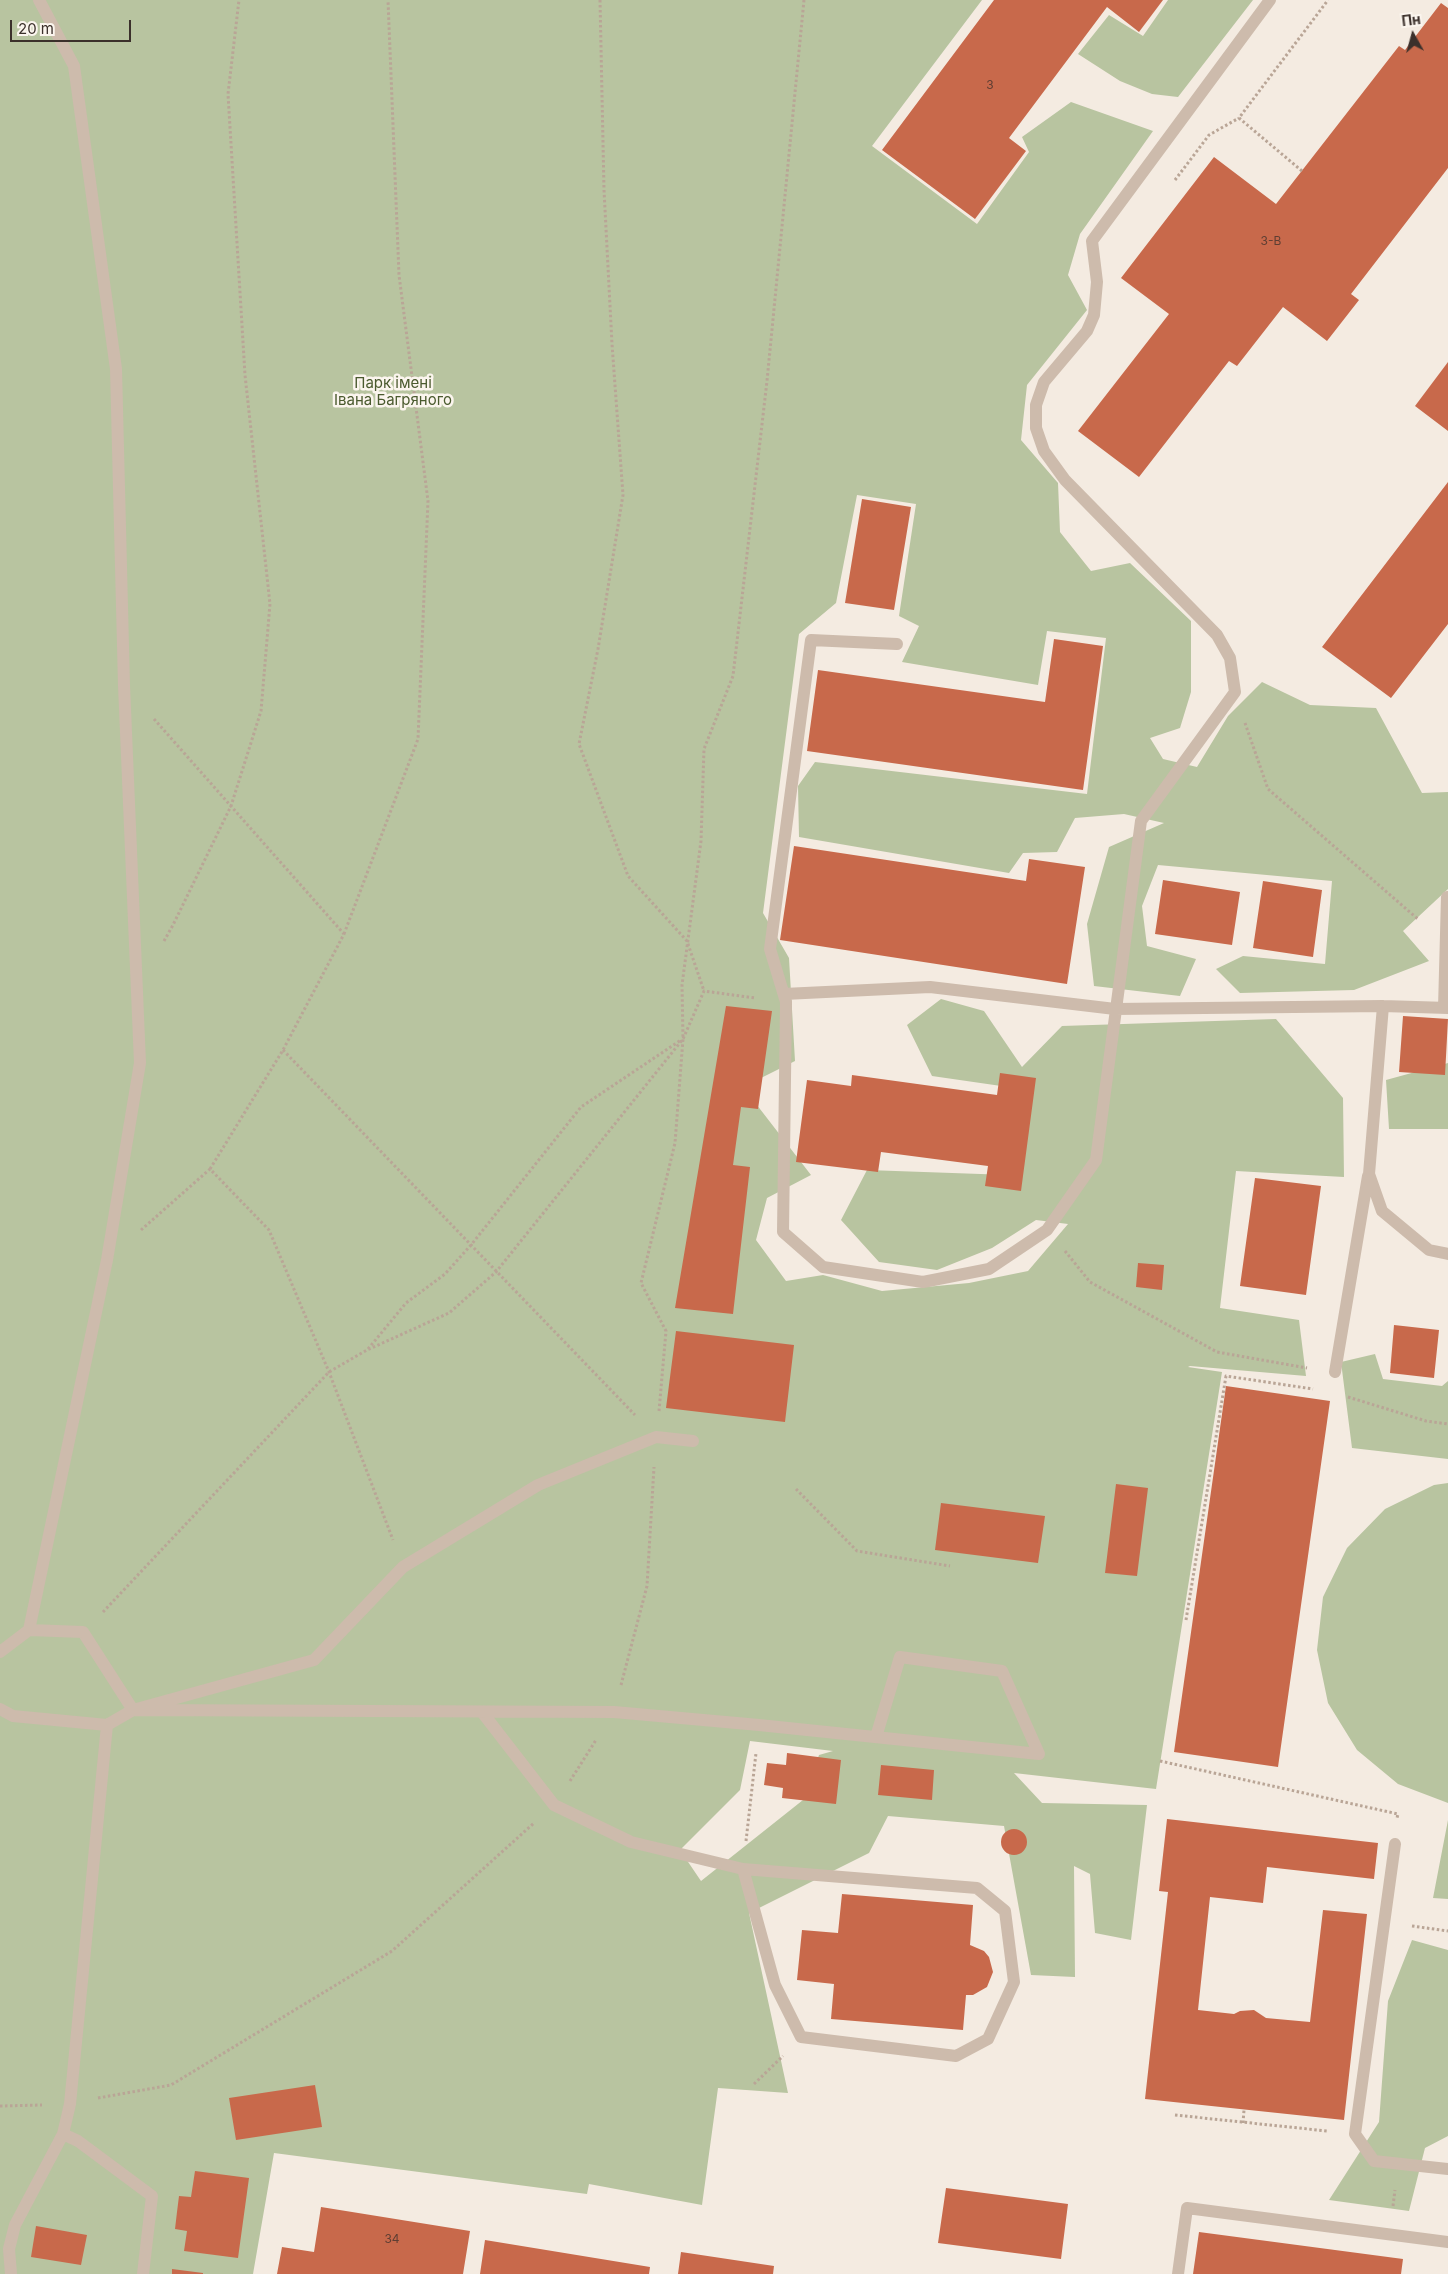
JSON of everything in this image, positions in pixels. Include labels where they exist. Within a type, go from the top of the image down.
[{"type":"lane","points":[[29,1630],[106,1260],[140,1063],[124,685],[116,369],[74,66],[39,0]]},
{"type":"lane","points":[[896,644],[811,640],[770,949],[785,998],[783,1232],[824,1267],[923,1282],[989,1269],[1047,1230],[1096,1160],[1140,820],[1234,692],[1230,658],[1217,635],[1064,480],[1044,451],[1036,428],[1036,405],[1044,382],[1087,331],[1094,316],[1097,282],[1092,241],[1270,0]]},
{"type":"lane","points":[[785,998],[930,987],[1115,1009],[1382,1006],[1446,1008],[1447,897]]},
{"type":"lane","points":[[1335,1372],[1368,1174],[1382,1006]]},
{"type":"lane","points":[[1368,1174],[1382,1212],[1429,1250],[1448,1254]]},
{"type":"lane","points":[[0,1709],[13,1716],[106,1725],[133,1710],[314,1660],[403,1567],[538,1485],[656,1438],[693,1441]]},
{"type":"lane","points":[[0,1652],[29,1630],[84,1632],[133,1710]]},
{"type":"lane","points":[[133,1710],[614,1712],[1038,1754],[1002,1671],[900,1657],[876,1737]]},
{"type":"lane","points":[[482,1712],[554,1805],[631,1842],[743,1869],[977,1888],[1005,1911],[1014,1982],[988,2040],[956,2056],[801,2038],[775,1985],[743,1869]]},
{"type":"lane","points":[[11,2274],[9,2249],[15,2225],[63,2134],[70,2104],[106,1725]]},
{"type":"lane","points":[[1395,1844],[1355,2134],[1374,2161],[1448,2169]]},
{"type":"lane","points":[[63,2134],[78,2141],[152,2196],[142,2274]]},
{"type":"lane","points":[[1178,2274],[1187,2208],[1448,2242]]},
{"type":"path","points":[[163,942],[174,925],[231,806],[261,711],[270,604],[245,375],[228,94],[239,0]]},
{"type":"path","points":[[106,1260],[210,1169],[284,1050],[344,934],[418,739],[428,501],[398,275],[388,0]]},
{"type":"path","points":[[84,1632],[329,1372],[367,1350],[449,1312],[496,1272],[683,1038],[704,991],[688,941],[628,876],[579,744],[598,649],[623,495],[612,344],[604,190],[600,0]]},
{"type":"path","points":[[0,2106],[70,2104],[171,2085],[392,1951],[554,1805],[614,1712],[647,1586],[656,1438],[666,1331],[641,1283],[675,1143],[683,1038],[682,984],[701,841],[704,749],[733,676],[767,381],[804,0]]},
{"type":"path","points":[[1174,181],[1209,135],[1239,118],[1328,0]]},
{"type":"path","points":[[1239,118],[1302,171]]},
{"type":"path","points":[[124,685],[344,934]]},
{"type":"path","points":[[1234,692],[1268,789],[1446,943]]},
{"type":"path","points":[[704,991],[785,998]]},
{"type":"path","points":[[367,1350],[406,1303],[445,1274],[471,1246],[581,1107],[683,1038]]},
{"type":"path","points":[[284,1050],[656,1438]]},
{"type":"path","points":[[210,1169],[269,1230],[329,1372],[403,1567]]},
{"type":"path","points":[[1047,1230],[1090,1282],[1217,1352],[1335,1372]]},
{"type":"path","points":[[1186,1620],[1226,1376],[1314,1389]]},
{"type":"path","points":[[1342,1395],[1426,1422],[1448,1424]]},
{"type":"path","points":[[796,1489],[857,1551],[950,1566]]},
{"type":"path","points":[[743,1869],[759,1725]]},
{"type":"path","points":[[1160,1761],[1398,1814],[1395,1844]]},
{"type":"path","points":[[1384,1922],[1448,1931]]},
{"type":"path","points":[[754,2084],[801,2038]]},
{"type":"path","points":[[1243,2123],[1244,2110]]},
{"type":"path","points":[[1175,2116],[1355,2134]]},
{"type":"path","points":[[1394,2194],[1394,2201]]},
{"type":"green space","name":"Парк імені Івана Багряного","points":[[0,0],[982,0],[872,146],[977,224],[1029,152],[1022,137],[1071,102],[1153,131],[1080,234],[1068,275],[1087,310],[1027,385],[1021,440],[1058,483],[1060,532],[1091,571],[1130,563],[1191,621],[1191,692],[1180,728],[1150,738],[1163,759],[1197,767],[1228,716],[1262,682],[1310,705],[1376,708],[1422,793],[1448,792],[1448,889],[1403,931],[1429,961],[1354,990],[1240,993],[1216,969],[1243,956],[1325,964],[1332,881],[1158,865],[1142,906],[1147,946],[1196,959],[1180,996],[1094,986],[1087,924],[1109,847],[1164,823],[1124,814],[1075,818],[1057,852],[1023,853],[1009,873],[799,837],[798,786],[815,762],[1087,794],[1106,638],[1047,631],[1038,685],[902,662],[919,626],[899,616],[916,504],[857,495],[836,603],[799,634],[763,913],[789,958],[795,1061],[743,1087],[811,1175],[767,1198],[756,1240],[786,1281],[823,1275],[882,1291],[969,1283],[1028,1271],[1068,1224],[1036,1220],[992,1248],[937,1270],[879,1262],[841,1220],[867,1170],[1009,1175],[1015,1088],[932,1076],[907,1025],[941,999],[984,1011],[1022,1067],[1062,1026],[1276,1019],[1343,1098],[1344,1177],[1236,1171],[1220,1308],[1299,1320],[1306,1376],[1188,1367],[1222,1372],[1156,1789],[1014,1773],[1042,1803],[1147,1805],[1131,1940],[1095,1933],[1090,1874],[1074,1866],[1075,1977],[1031,1975],[1004,1826],[888,1816],[869,1853],[749,1913],[788,2093],[718,2088],[702,2205],[589,2184],[587,2194],[274,2153],[253,2274],[0,2274]],"holes":[[[750,1741],[833,1751],[819,1755],[803,1800],[701,1881],[680,1850],[740,1790]]]},
{"type":"green space","points":[[1168,0],[1253,0],[1178,97],[1152,94],[1120,81],[1078,54],[1109,15],[1143,36]]},
{"type":"green space","points":[[1448,1063],[1448,1129],[1389,1129],[1386,1080]]},
{"type":"green space","points":[[1375,1354],[1383,1379],[1442,1386],[1448,1381],[1448,1459],[1352,1448],[1341,1362]]},
{"type":"green space","points":[[1448,1483],[1448,1803],[1398,1784],[1357,1750],[1328,1703],[1317,1650],[1323,1597],[1347,1548],[1385,1509],[1434,1485]]},
{"type":"green space","points":[[1448,1820],[1448,1899],[1433,1898]]},
{"type":"green space","points":[[1412,1940],[1448,1950],[1448,2136],[1425,2148],[1409,2211],[1329,2200],[1379,2122],[1388,2001]]},
{"type":"building","points":[[994,0],[1163,0],[1139,32],[1107,7],[1009,138],[1026,151],[975,219],[882,150]]},
{"type":"building","points":[[1441,3],[1448,8],[1448,168],[1351,294],[1359,300],[1327,341],[1283,307],[1237,366],[1229,361],[1139,477],[1078,431],[1169,314],[1121,278],[1214,157],[1276,204],[1399,46],[1405,50]]},
{"type":"building","points":[[1448,362],[1448,431],[1415,406]]},
{"type":"building","points":[[1448,482],[1448,624],[1391,698],[1322,647]]},
{"type":"building","points":[[862,499],[911,507],[894,610],[845,603]]},
{"type":"building","points":[[1054,639],[1103,646],[1083,790],[807,751],[818,670],[1045,702]]},
{"type":"building","points":[[794,846],[1026,881],[1029,859],[1085,867],[1067,984],[780,940]]},
{"type":"building","points":[[1163,880],[1240,892],[1232,945],[1155,934]]},
{"type":"building","points":[[1263,881],[1322,890],[1313,957],[1253,948]]},
{"type":"building","points":[[726,1006],[772,1011],[758,1109],[741,1107],[733,1165],[750,1167],[733,1314],[675,1308]]},
{"type":"building","points":[[1403,1016],[1448,1019],[1445,1075],[1399,1072]]},
{"type":"building","points":[[1000,1073],[1036,1078],[1021,1191],[985,1186],[988,1166],[881,1152],[878,1172],[796,1162],[807,1080],[851,1086],[852,1075],[997,1095]]},
{"type":"building","points":[[1255,1178],[1321,1186],[1306,1295],[1240,1286]]},
{"type":"building","points":[[1138,1263],[1164,1265],[1162,1290],[1136,1287]]},
{"type":"building","points":[[1394,1325],[1439,1330],[1434,1378],[1390,1373]]},
{"type":"building","points":[[676,1331],[794,1345],[785,1422],[666,1408]]},
{"type":"building","points":[[1226,1386],[1330,1401],[1278,1767],[1174,1752]]},
{"type":"building","points":[[1116,1484],[1148,1488],[1137,1576],[1105,1573]]},
{"type":"building","points":[[941,1503],[1045,1516],[1038,1563],[935,1550]]},
{"type":"building","points":[[787,1753],[841,1760],[836,1804],[782,1798],[783,1788],[764,1785],[767,1763],[786,1765]]},
{"type":"building","points":[[881,1765],[934,1770],[932,1800],[878,1795]]},
{"type":"building","points":[[1167,1819],[1378,1843],[1374,1879],[1267,1867],[1263,1903],[1210,1897],[1198,2010],[1234,2014],[1240,2011],[1254,2010],[1266,2018],[1310,2022],[1323,1910],[1367,1914],[1344,2120],[1145,2099],[1168,1892],[1159,1891]]},
{"type":"building","points":[[1014,1829],[1023,1833],[1027,1842],[1023,1851],[1014,1855],[1005,1851],[1001,1842],[1005,1833]]},
{"type":"building","points":[[842,1894],[973,1905],[970,1945],[984,1951],[989,1957],[993,1972],[987,1987],[973,1995],[966,1995],[963,2030],[831,2019],[834,1984],[797,1980],[802,1930],[838,1933]]},
{"type":"building","points":[[315,2085],[322,2127],[236,2140],[229,2098]]},
{"type":"building","points":[[195,2171],[249,2178],[238,2258],[184,2251],[187,2231],[175,2229],[179,2196],[191,2197]]},
{"type":"building","points":[[946,2188],[1068,2204],[1061,2259],[938,2243]]},
{"type":"building","points":[[321,2207],[470,2231],[463,2274],[277,2274],[282,2247],[314,2252]]},
{"type":"building","points":[[36,2226],[87,2235],[81,2265],[31,2257]]},
{"type":"building","points":[[1199,2232],[1403,2259],[1401,2274],[1193,2274]]},
{"type":"building","points":[[485,2240],[650,2267],[649,2274],[480,2274]]},
{"type":"building","points":[[681,2252],[774,2266],[773,2274],[678,2274]]},
{"type":"building","points":[[172,2269],[203,2273],[203,2274],[172,2274]]}]
